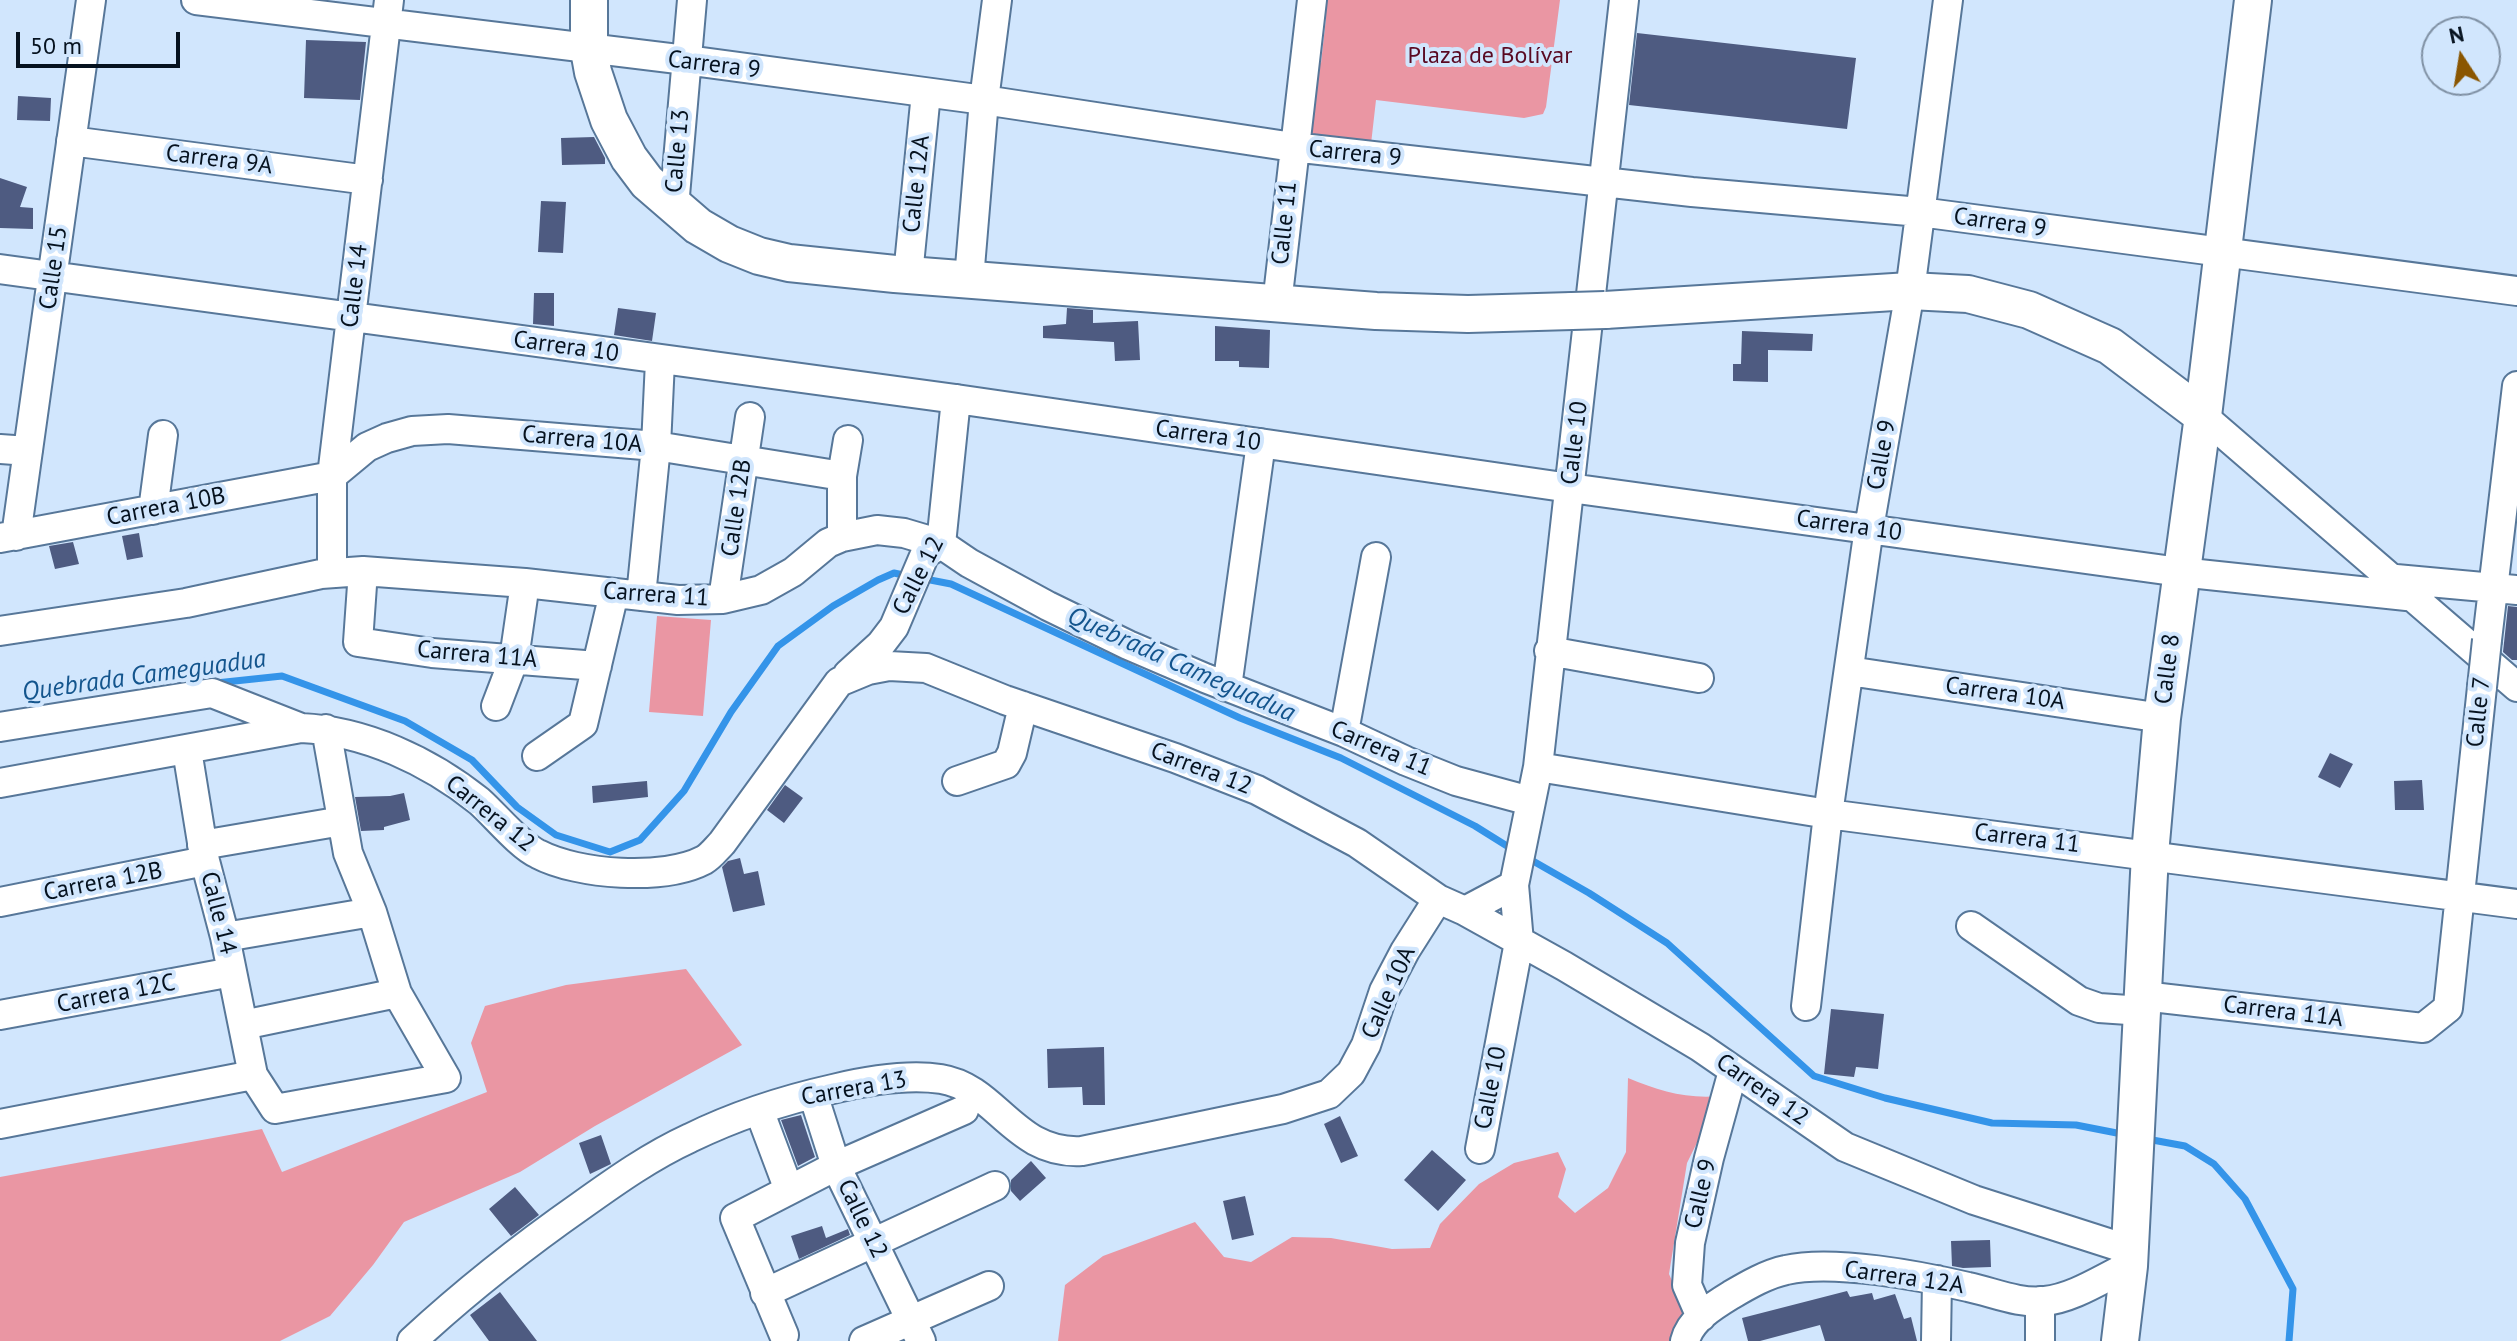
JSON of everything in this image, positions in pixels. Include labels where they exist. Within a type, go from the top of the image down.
[{"type":"main road","points":[[589,0],[589,50],[601,97],[617,136],[647,182],[698,226],[729,244],[759,256],[789,263],[908,275],[1277,304],[1468,314],[1588,311],[1910,291],[1968,294],[2029,310],[2110,346],[2203,416]]},
{"type":"main road","name":"Calle 8","points":[[2120,1341],[2130,1258],[2150,854],[2162,718],[2203,416],[2253,0]]},
{"type":"street","name":"Calle 15","points":[[8,537],[14,450],[52,276],[91,0]]},
{"type":"street","name":"Carrera 9","points":[[196,0],[388,12],[589,50],[984,100],[1293,147],[1604,182],[1920,212],[2517,291]]},
{"type":"street","name":"Calle 13","points":[[674,207],[692,0]]},
{"type":"street","points":[[969,279],[984,100],[997,0]]},
{"type":"street","name":"Calle 11","points":[[1277,304],[1312,0]]},
{"type":"street","name":"Calle 10","points":[[1480,1149],[1519,942],[1516,875],[1538,767],[1624,0]]},
{"type":"street","name":"Calle 9","points":[[1806,1006],[1828,814],[1869,528],[1910,291],[1948,0]]},
{"type":"street","name":"Calle 14","points":[[332,573],[332,476],[388,12]]},
{"type":"street","name":"Calle 12A","points":[[908,275],[926,93]]},
{"type":"street","name":"Carrera 9A","points":[[71,141],[368,180]]},
{"type":"street","name":"Carrera 10","points":[[0,269],[956,399],[2180,572],[2406,588],[2506,588]]},
{"type":"street","points":[[537,756],[583,724],[597,666],[628,595],[656,446],[660,361]]},
{"type":"street","name":"Calle 7","points":[[2423,1028],[2448,1008],[2487,640],[2506,588],[2517,386]]},
{"type":"street","name":"Calle 12","points":[[839,682],[881,644],[894,627],[910,586],[933,549],[956,399]]},
{"type":"street","points":[[2203,416],[2406,588],[2517,687]]},
{"type":"street","name":"Calle 12B","points":[[723,599],[750,417]]},
{"type":"street","name":"Carrera 10A","points":[[332,476],[367,447],[387,438],[412,431],[448,429],[656,446],[842,476]]},
{"type":"street","points":[[153,510],[163,435]]},
{"type":"street","points":[[842,537],[842,476],[848,440]]},
{"type":"street","points":[[1227,687],[1261,443]]},
{"type":"street","name":"Carrera 10B","points":[[8,537],[332,476]]},
{"type":"street","name":"Carrera 11","points":[[0,631],[186,603],[283,581],[363,571],[525,583],[678,600],[723,599],[761,590],[793,572],[828,543],[877,530],[904,533],[1128,645],[1227,687],[1344,732],[1456,781],[1530,801]]},
{"type":"street","points":[[1344,732],[1376,557]]},
{"type":"street","name":"Carrera 11A","points":[[363,571],[358,642],[432,653],[597,666]]},
{"type":"street","points":[[496,706],[514,659],[525,583]]},
{"type":"street","points":[[1549,651],[1699,678]]},
{"type":"street","name":"Carrera 12","points":[[0,727],[212,693],[314,729],[362,738],[442,775],[477,800],[535,853],[580,866],[630,873],[670,871],[708,858],[722,843],[839,682],[868,670],[889,666],[926,668],[1257,790],[1357,843],[1438,899],[1465,911],[1700,1047],[1845,1147],[1974,1200],[2130,1258]]},
{"type":"street","name":"Carrera 10A","points":[[1849,671],[2162,718]]},
{"type":"street","points":[[221,744],[231,722],[231,709],[225,699]]},
{"type":"street","points":[[957,781],[1006,764],[1012,753],[1023,706]]},
{"type":"street","points":[[0,1124],[253,1075],[275,1109],[446,1078],[397,993],[372,912],[348,853],[342,821],[314,729]]},
{"type":"street","name":"Carrera 12","points":[[0,783],[314,729]]},
{"type":"street","name":"Calle 14","points":[[187,750],[204,853],[225,937],[253,1075]]},
{"type":"street","name":"Carrera 11","points":[[1538,767],[1828,814],[2517,904]]},
{"type":"street","name":"Carrera 12B","points":[[0,902],[342,821]]},
{"type":"street","points":[[1465,911],[1516,875]]},
{"type":"street","name":"Calle 10A","points":[[1339,1087],[1351,1073],[1366,1045],[1384,991],[1405,951],[1438,899]]},
{"type":"street","points":[[225,937],[372,912]]},
{"type":"street","name":"Carrera 11A","points":[[1971,926],[2079,1001],[2099,1008],[2143,1003],[2423,1028]]},
{"type":"street","name":"Carrera 12C","points":[[0,1015],[232,972]]},
{"type":"street","points":[[243,1025],[397,993]]},
{"type":"street","name":"Calle 9","points":[[1691,1330],[1687,1285],[1690,1243],[1733,1071]]},
{"type":"street","name":"Carrera 13","points":[[412,1341],[456,1300],[527,1244],[622,1177],[688,1138],[759,1110],[813,1094],[853,1084],[942,1079],[971,1092],[1027,1136],[1063,1152],[1082,1151],[1283,1109],[1315,1100],[1339,1087]]},
{"type":"street","name":"Calle 12","points":[[813,1094],[836,1166],[916,1331]]},
{"type":"street","points":[[759,1110],[789,1190]]},
{"type":"street","points":[[784,1335],[735,1218],[836,1166],[964,1110]]},
{"type":"street","points":[[765,1293],[995,1186]]},
{"type":"street","name":"Carrera 12A","points":[[1691,1330],[1741,1289],[1787,1270],[1814,1267],[1876,1271],[1937,1280],[2007,1298],[2040,1301],[2063,1297],[2130,1258]]},
{"type":"street","points":[[1936,1341],[1937,1280]]},
{"type":"street","points":[[864,1341],[916,1331],[989,1286]]},
{"type":"street","points":[[2040,1301],[2040,1341]]},
{"type":"green space","name":"Plaza de Bolívar","points":[[1315,0],[1560,0],[1543,114],[1524,118],[1376,100],[1371,144],[1314,139],[1304,129],[1308,67],[1321,63],[1326,18],[1314,7]]},
{"type":"green space","points":[[657,616],[711,620],[703,716],[649,712]]},
{"type":"green space","points":[[686,969],[742,1045],[595,1126],[520,1172],[404,1222],[330,1316],[280,1341],[0,1341],[0,1177],[262,1129],[282,1172],[487,1092],[471,1043],[485,1006],[566,985]]},
{"type":"green space","points":[[1628,1078],[1673,1093],[1720,1096],[1687,1163],[1669,1274],[1687,1315],[1674,1341],[1058,1341],[1065,1285],[1103,1256],[1195,1222],[1224,1257],[1251,1262],[1292,1237],[1331,1238],[1392,1249],[1430,1248],[1440,1224],[1479,1184],[1514,1163],[1558,1152],[1566,1169],[1558,1197],[1575,1213],[1608,1188],[1626,1152]]},
{"type":"building","points":[[1637,33],[1856,58],[1847,129],[1629,105]]},
{"type":"building","points":[[306,40],[366,42],[360,100],[304,98]]},
{"type":"building","points":[[18,96],[51,98],[50,121],[17,120]]},
{"type":"building","points":[[594,137],[605,164],[562,165],[561,138]]},
{"type":"building","points":[[0,178],[27,187],[20,207],[33,208],[33,229],[0,228]]},
{"type":"building","points":[[541,201],[566,202],[563,253],[538,252]]},
{"type":"building","points":[[534,293],[554,293],[554,326],[533,324]]},
{"type":"building","points":[[618,308],[656,313],[652,341],[614,335]]},
{"type":"building","points":[[1067,308],[1093,310],[1093,323],[1138,321],[1140,360],[1115,361],[1114,342],[1043,338],[1043,326],[1066,324]]},
{"type":"building","points":[[1215,326],[1270,330],[1269,368],[1239,367],[1239,361],[1215,361]]},
{"type":"building","points":[[1742,331],[1813,334],[1812,351],[1768,350],[1768,382],[1733,381],[1733,364],[1741,364]]},
{"type":"building","points":[[139,533],[143,557],[127,560],[122,536]]},
{"type":"building","points":[[73,542],[79,564],[55,569],[49,546]]},
{"type":"building","points":[[2508,606],[2517,607],[2517,660],[2512,660],[2503,652]]},
{"type":"building","points":[[2330,753],[2353,764],[2340,788],[2318,777]]},
{"type":"building","points":[[2422,780],[2424,810],[2395,810],[2394,781]]},
{"type":"building","points":[[647,781],[648,797],[593,803],[592,786]]},
{"type":"building","points":[[785,785],[803,798],[784,823],[767,810]]},
{"type":"building","points":[[404,793],[410,820],[384,827],[384,830],[361,831],[355,797]]},
{"type":"building","points":[[740,858],[744,874],[758,871],[765,905],[733,912],[722,867],[728,861]]},
{"type":"building","points":[[1831,1009],[1884,1014],[1878,1069],[1856,1067],[1854,1077],[1824,1074]]},
{"type":"building","points":[[1104,1047],[1105,1105],[1083,1105],[1082,1087],[1048,1088],[1047,1049]]},
{"type":"building","points":[[801,1115],[815,1157],[798,1166],[781,1120]]},
{"type":"building","points":[[1340,1116],[1358,1156],[1341,1163],[1324,1124]]},
{"type":"building","points":[[601,1135],[611,1164],[590,1174],[579,1143]]},
{"type":"building","points":[[1432,1150],[1466,1180],[1438,1211],[1404,1180]]},
{"type":"building","points":[[1031,1161],[1046,1178],[1020,1201],[1011,1191],[1011,1180]]},
{"type":"building","points":[[515,1187],[539,1215],[511,1236],[489,1209]]},
{"type":"building","points":[[1245,1196],[1254,1235],[1232,1240],[1223,1201]]},
{"type":"building","points":[[822,1226],[826,1238],[848,1229],[850,1235],[799,1259],[791,1236]]},
{"type":"building","points":[[1990,1240],[1991,1267],[1952,1266],[1951,1241]]},
{"type":"building","points":[[1847,1291],[1850,1297],[1872,1293],[1874,1300],[1895,1294],[1904,1319],[1911,1317],[1917,1341],[1825,1341],[1820,1325],[1760,1341],[1748,1341],[1742,1318]]},
{"type":"building","points":[[500,1292],[537,1341],[489,1341],[470,1315]]},
{"type":"waterway","name":"Quebrada Cameguadua","points":[[216,683],[282,676],[405,721],[472,760],[517,807],[556,835],[610,852],[640,840],[684,791],[731,712],[778,646],[833,606],[878,580],[894,573],[908,576]]},
{"type":"waterway","name":"Quebrada Cameguadua","points":[[920,578],[951,584],[1240,718],[1341,758],[1475,826],[1515,851]]},
{"type":"waterway","name":"Quebrada Cameguadua","points":[[1526,857],[1667,943],[1814,1076],[1885,1098],[1992,1123],[2076,1125],[2127,1135]]},
{"type":"waterway","name":"Quebrada Cameguadua","points":[[2147,1139],[2185,1146],[2214,1164],[2245,1199],[2293,1289],[2289,1341]]}]
